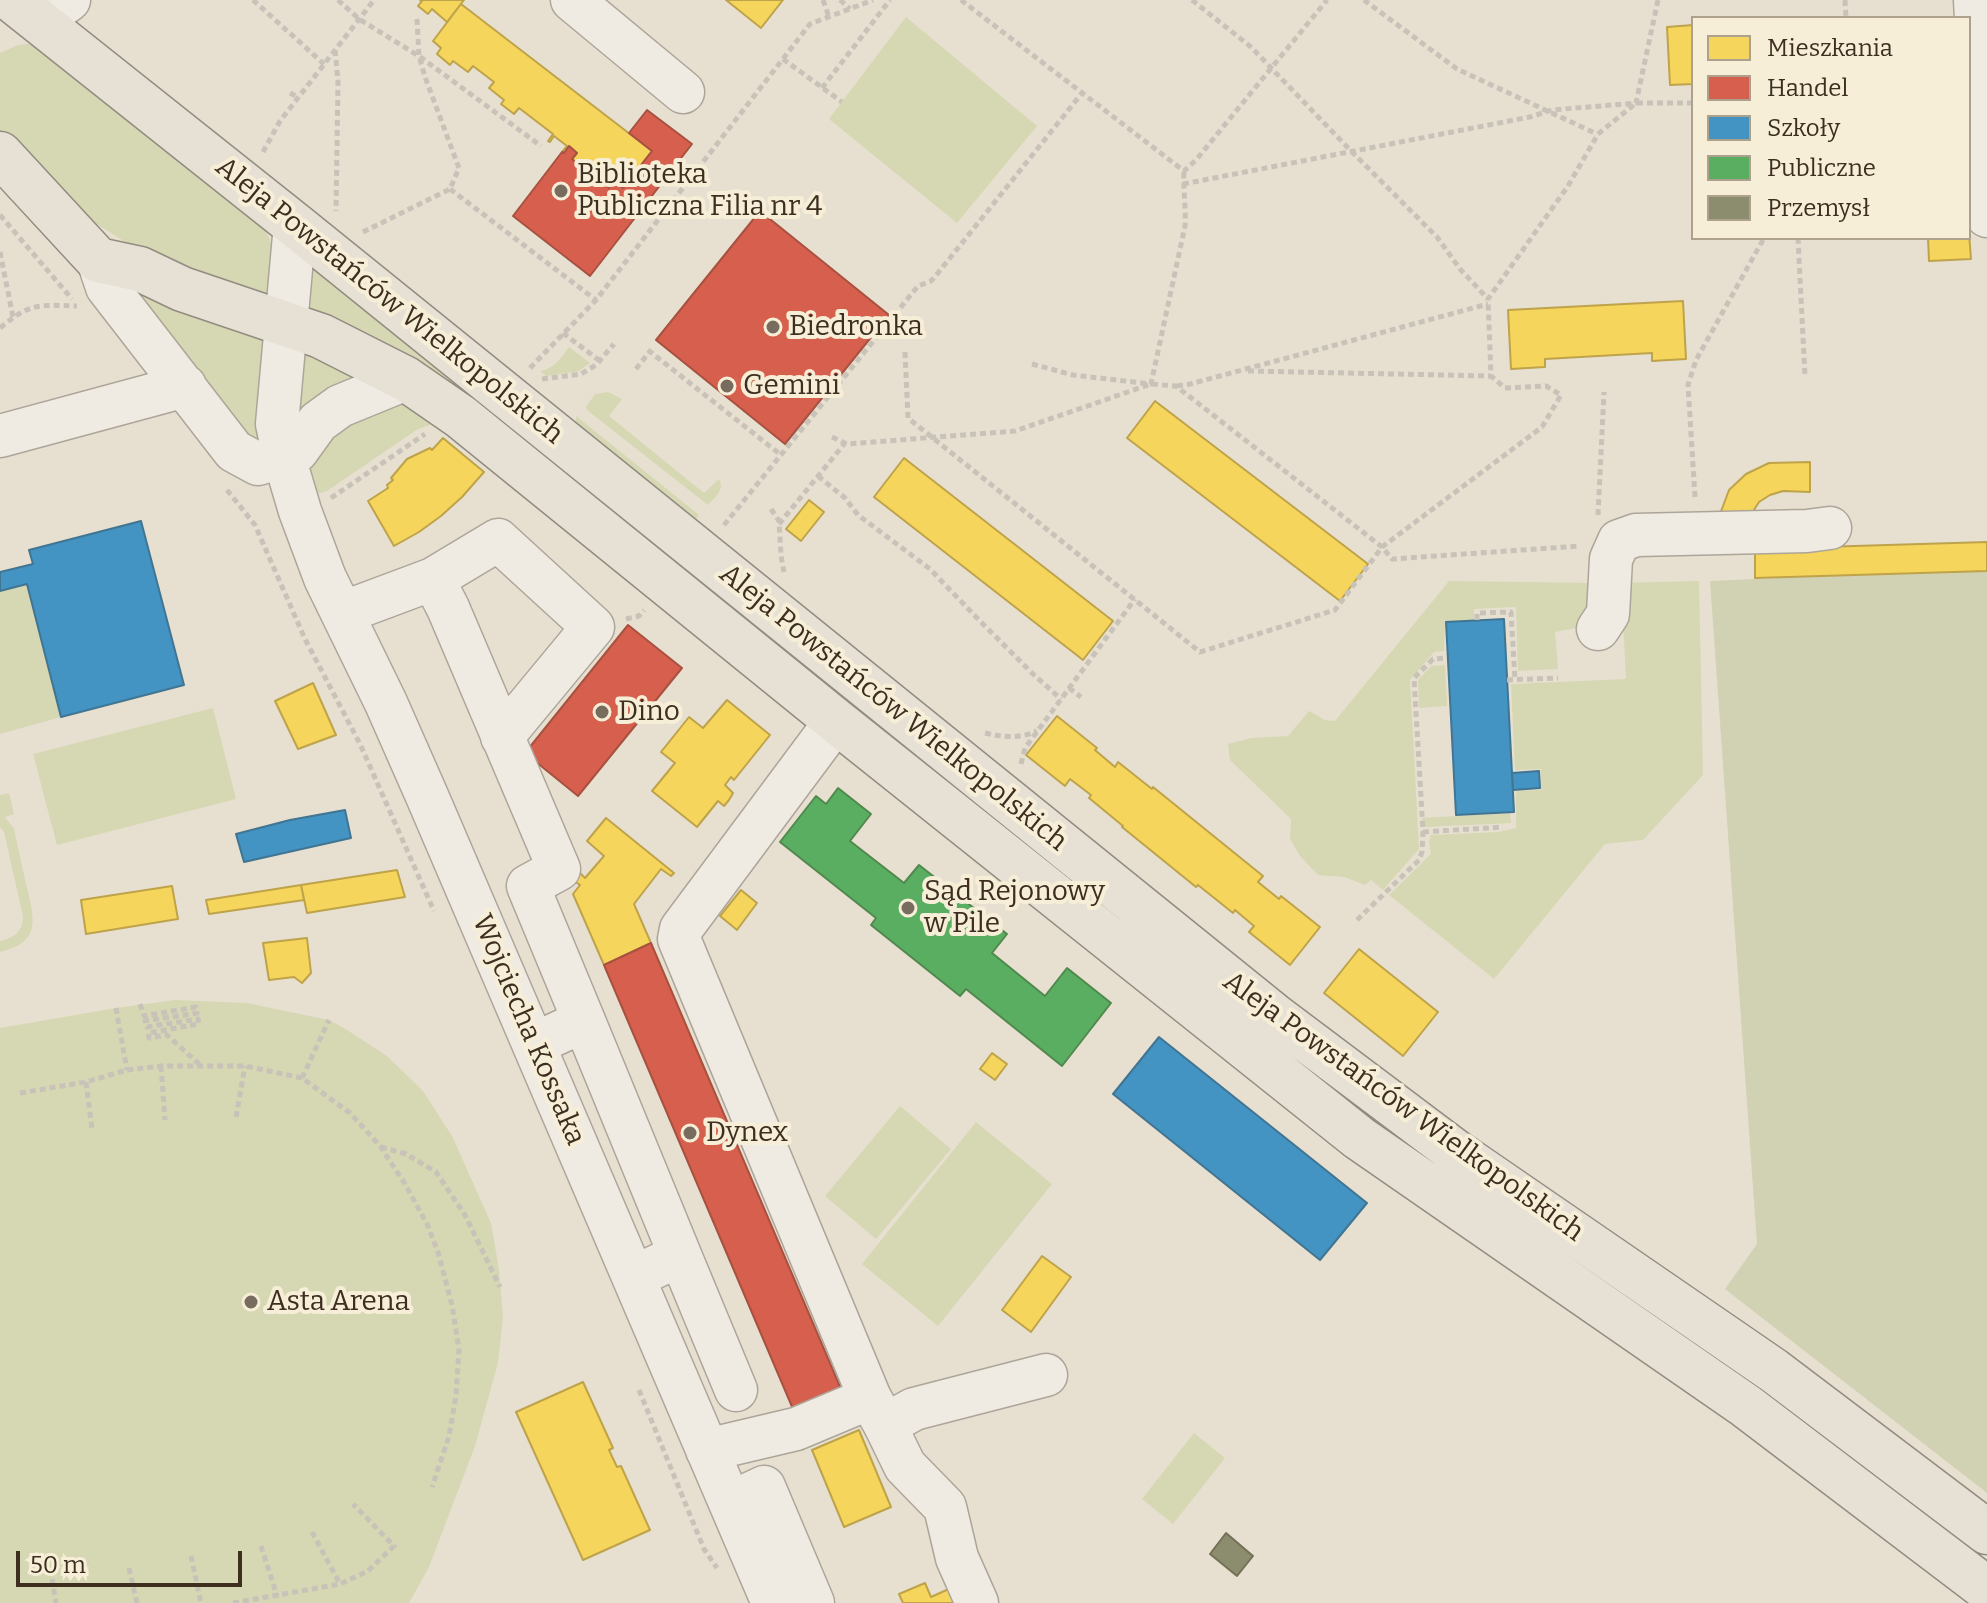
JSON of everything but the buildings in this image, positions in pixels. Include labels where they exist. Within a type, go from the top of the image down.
[{"type":"main road","points":[[0,38],[40,7]]},
{"type":"main road","name":"Aleja Powstańców Wielkopolskich","points":[[40,7],[295,225],[1276,1017],[1457,1153],[1773,1370],[1987,1532]]},
{"type":"main road","points":[[0,154],[98,260]]},
{"type":"main road","name":"Aleja Powstańców Wielkopolskich","points":[[98,260],[140,269],[182,289],[321,336],[406,379],[461,417],[1359,1138],[1746,1406],[1987,1589]]},
{"type":"street","points":[[572,0],[683,92]]},
{"type":"street","points":[[1975,0],[1987,216]]},
{"type":"street","name":"Wojciecha Kossaka","points":[[295,225],[277,424],[284,457],[314,552],[392,716],[773,1603]]},
{"type":"street","points":[[98,260],[107,287],[168,390],[234,451],[258,464],[297,451],[318,422],[340,406],[406,379]]},
{"type":"street","points":[[0,436],[168,390]]},
{"type":"street","points":[[1598,629],[1608,614],[1611,559],[1619,541],[1636,535],[1830,528]]},
{"type":"street","points":[[342,613],[433,579],[498,540],[593,627],[502,737]]},
{"type":"street","points":[[433,579],[559,869],[528,886],[736,1390]]},
{"type":"street","points":[[836,721],[681,929],[679,939],[878,1411],[905,1466],[945,1507],[957,1558],[977,1603]]},
{"type":"street","points":[[534,1044],[584,1021]]},
{"type":"street","points":[[634,1277],[680,1255]]},
{"type":"street","points":[[707,1450],[878,1411],[914,1409],[1046,1375]]},
{"type":"street","points":[[730,1503],[764,1487],[813,1603]]},
{"type":"path","points":[[253,0],[324,64]]},
{"type":"path","points":[[338,0],[359,19],[419,56],[541,146]]},
{"type":"path","points":[[263,152],[280,121],[374,0]]},
{"type":"path","points":[[823,0],[829,17]]},
{"type":"path","points":[[840,0],[850,9]]},
{"type":"path","points":[[527,372],[596,300],[810,24],[873,0]]},
{"type":"path","points":[[822,88],[890,0]]},
{"type":"path","points":[[961,0],[1184,171]]},
{"type":"path","points":[[1192,0],[1251,47],[1272,68],[1437,237],[1488,301]]},
{"type":"path","points":[[1151,384],[1185,226],[1184,171],[1327,0]]},
{"type":"path","points":[[1364,0],[1457,69],[1598,134]]},
{"type":"path","points":[[1491,376],[1488,301],[1568,186],[1598,134],[1636,103],[1658,0]]},
{"type":"path","points":[[363,232],[450,189],[459,168],[419,56],[417,19]]},
{"type":"path","points":[[335,49],[338,81],[336,211]]},
{"type":"path","points":[[783,59],[842,102]]},
{"type":"path","points":[[290,93],[298,97]]},
{"type":"path","points":[[722,527],[918,286],[931,281],[938,273],[1082,93]]},
{"type":"path","points":[[1183,184],[1546,112],[1636,103],[1691,103]]},
{"type":"path","points":[[450,189],[596,300]]},
{"type":"path","points":[[1698,534],[1688,385],[1696,360],[1763,240]]},
{"type":"path","points":[[1798,240],[1805,377]]},
{"type":"path","points":[[0,252],[13,317]]},
{"type":"path","points":[[1032,364],[1073,375],[1176,386],[1488,301]]},
{"type":"path","points":[[0,328],[35,305],[77,306]]},
{"type":"path","points":[[563,333],[600,361]]},
{"type":"path","points":[[538,380],[581,374],[596,365],[614,344]]},
{"type":"path","points":[[636,369],[649,351],[781,455]]},
{"type":"path","points":[[905,352],[908,418],[1200,652],[1335,610],[1382,547],[1542,427],[1561,395],[1546,386],[1505,388],[1491,376],[1240,370]]},
{"type":"path","points":[[832,437],[845,443],[1015,431],[1151,384]]},
{"type":"path","points":[[1176,386],[1382,547],[1392,559],[1581,546]]},
{"type":"path","points":[[1597,529],[1604,392]]},
{"type":"path","points":[[779,524],[845,443]]},
{"type":"path","points":[[818,476],[845,498],[858,515],[930,569],[1061,699]]},
{"type":"path","points":[[771,509],[779,524],[786,577]]},
{"type":"path","points":[[272,565],[305,639],[360,744],[434,912]]},
{"type":"path","points":[[1020,763],[1025,748],[1135,599]]},
{"type":"path","points":[[1477,620],[1477,613],[1511,612],[1515,680]]},
{"type":"path","points":[[1357,920],[1419,860],[1422,852],[1414,678],[1433,659],[1447,658]]},
{"type":"path","points":[[1507,680],[1558,678]]},
{"type":"path","points":[[1069,688],[1081,697]]},
{"type":"path","points":[[980,732],[1002,737],[1022,736],[1039,729]]},
{"type":"path","points":[[1423,832],[1503,827]]},
{"type":"path","points":[[140,1004],[144,1016],[196,1007],[197,1013],[145,1021],[147,1027],[198,1019],[199,1024],[148,1033],[149,1038],[167,1035],[199,1065]]},
{"type":"path","points":[[116,1008],[127,1070]]},
{"type":"path","points":[[302,1078],[329,1020]]},
{"type":"path","points":[[161,1066],[165,1120]]},
{"type":"path","points":[[20,1093],[86,1082],[127,1070],[161,1066],[245,1066],[302,1078],[350,1113],[380,1146],[427,1224],[452,1305],[459,1350],[456,1396],[449,1436],[432,1487]]},
{"type":"path","points":[[236,1117],[245,1066]]},
{"type":"path","points":[[86,1082],[92,1129]]},
{"type":"path","points":[[380,1146],[406,1154],[436,1172],[465,1215],[500,1287]]},
{"type":"path","points":[[636,1383],[704,1549],[718,1570]]},
{"type":"path","points":[[233,1603],[262,1601],[340,1584],[368,1571],[394,1546],[353,1504]]},
{"type":"path","points":[[312,1532],[340,1584]]},
{"type":"path","points":[[261,1546],[277,1596]]},
{"type":"path","points":[[191,1556],[201,1603]]},
{"type":"path","points":[[129,1568],[137,1603]]},
{"type":"path","points":[[52,1579],[56,1603]]},
{"type":"green space","points":[[906,17],[1037,126],[957,223],[829,119]]},
{"type":"green space","points":[[28,44],[38,45],[265,229],[277,255],[276,303],[138,250],[73,209],[0,134],[0,53]]},
{"type":"green space","points":[[303,257],[469,389],[463,397],[302,311]]},
{"type":"green space","points":[[119,277],[272,337],[260,441],[250,444]]},
{"type":"green space","points":[[569,347],[590,363],[579,371],[546,376],[540,371],[553,365]]},
{"type":"green space","points":[[296,350],[373,379],[313,410],[289,416]]},
{"type":"green space","points":[[608,392],[622,399],[609,416],[704,493],[719,479],[720,490],[708,505],[587,410],[595,394]]},
{"type":"green space","points":[[391,403],[414,407],[439,422],[418,429],[327,491],[313,495],[310,467],[317,440]]},
{"type":"green space","points":[[576,416],[699,515],[694,521],[576,426]]},
{"type":"green space","points":[[1987,569],[1987,1493],[1725,1289],[1757,1244],[1710,581]]},
{"type":"green space","points":[[1449,581],[1594,583],[1585,621],[1576,628],[1555,632],[1558,669],[1518,671],[1516,607],[1474,609],[1474,620],[1445,622],[1444,651],[1434,652],[1410,680],[1419,849],[1383,890],[1371,880],[1365,885],[1344,877],[1318,875],[1300,856],[1290,839],[1291,819],[1230,760],[1228,744],[1251,738],[1288,736],[1309,711],[1325,720],[1335,721]]},
{"type":"green space","points":[[1699,581],[1703,775],[1643,840],[1605,844],[1494,979],[1389,895],[1431,854],[1431,835],[1498,832],[1516,828],[1516,791],[1541,790],[1541,769],[1515,770],[1511,684],[1626,679],[1621,583]]},
{"type":"green space","points":[[27,584],[61,717],[0,734],[0,591]]},
{"type":"green space","points":[[1445,665],[1447,706],[1419,708],[1418,680],[1431,666]]},
{"type":"green space","points":[[213,708],[236,799],[57,845],[33,754]]},
{"type":"green space","points":[[9,793],[14,814],[5,817],[14,829],[33,918],[29,935],[23,942],[0,952],[0,941],[17,933],[23,916],[4,832],[0,827],[0,795]]},
{"type":"green space","points":[[1510,813],[1511,823],[1423,827],[1422,818]]},
{"type":"green space","name":"Asta Arena","points":[[175,1000],[247,1003],[329,1020],[387,1056],[423,1091],[452,1136],[491,1223],[503,1317],[498,1363],[475,1446],[429,1567],[409,1603],[0,1603],[0,1028]]},
{"type":"green space","points":[[900,1106],[951,1149],[876,1239],[825,1196]]},
{"type":"green space","points":[[976,1122],[1052,1184],[938,1326],[862,1264]]},
{"type":"green space","points":[[1194,1433],[1225,1458],[1173,1524],[1142,1499]]},
{"type":"place","name":"Biblioteka Publiczna Filia nr 4","points":[[561,191]]},
{"type":"place","name":"Biedronka","points":[[773,327]]},
{"type":"place","name":"Gemini","points":[[727,386]]},
{"type":"place","name":"Dino","points":[[602,712]]},
{"type":"place","name":"Sąd Rejonowy w Pile","points":[[908,908]]},
{"type":"place","name":"Dynex","points":[[690,1133]]},
{"type":"place","name":"Asta Arena","points":[[251,1302]]}]
